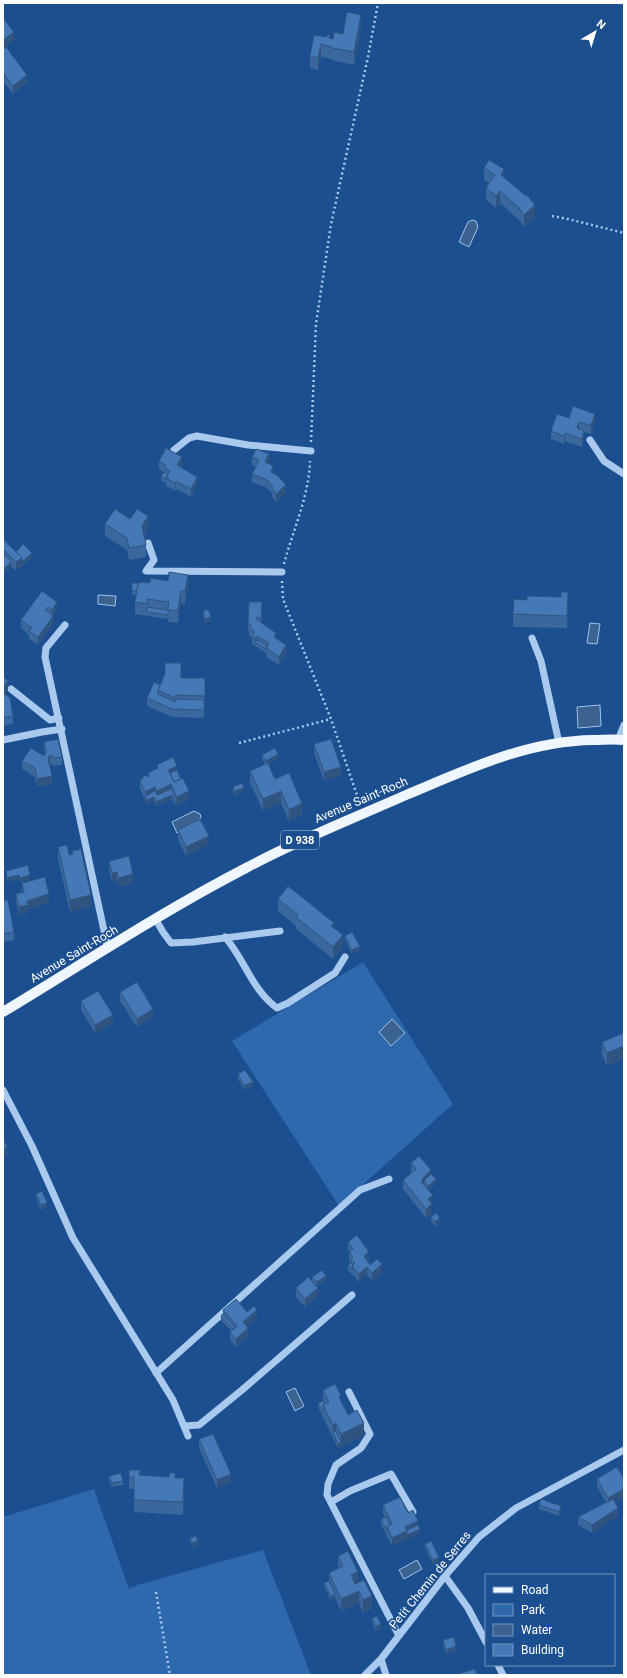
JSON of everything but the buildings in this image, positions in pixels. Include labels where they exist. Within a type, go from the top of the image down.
[{"type":"main road","name":"Avenue Saint-Roch","points":[[3,1012],[156,920],[259,861],[301,840],[502,756],[545,745],[580,740],[621,740]]},
{"type":"street","points":[[174,450],[189,438],[197,436],[248,445],[311,452]]},
{"type":"street","points":[[590,440],[604,461],[624,474]]},
{"type":"street","points":[[148,543],[154,560],[146,571],[282,572]]},
{"type":"street","points":[[65,624],[46,648],[45,657],[62,729],[108,948]]},
{"type":"street","points":[[532,638],[541,661],[559,743]]},
{"type":"street","points":[[11,689],[50,720],[59,718]]},
{"type":"street","points":[[621,740],[624,725]]},
{"type":"street","points":[[3,740],[62,729]]},
{"type":"street","points":[[156,920],[162,932],[171,943],[193,942],[280,931]]},
{"type":"street","points":[[225,938],[233,947],[259,991],[277,1008],[288,1003],[335,973],[345,957]]},
{"type":"street","points":[[3,1090],[32,1146],[73,1238],[173,1400],[188,1436]]},
{"type":"street","points":[[156,1373],[360,1190],[389,1179]]},
{"type":"street","points":[[184,1426],[199,1424],[242,1390],[352,1294]]},
{"type":"street","points":[[349,1392],[370,1434],[361,1448],[336,1465],[328,1484],[327,1495],[399,1636]]},
{"type":"street","name":"Petit Chemin de Serres","points":[[366,1675],[381,1659],[445,1576],[479,1537],[516,1508],[624,1450]]},
{"type":"street","points":[[331,1502],[391,1474],[413,1512]]},
{"type":"street","points":[[445,1576],[468,1608],[485,1640]]},
{"type":"street","points":[[381,1659],[386,1675]]},
{"type":"street","points":[[498,1666],[503,1675]]},
{"type":"path","points":[[364,813],[284,599],[282,572],[310,474],[316,324],[329,240],[378,3]]},
{"type":"path","points":[[552,216],[624,233]]},
{"type":"path","points":[[239,743],[330,719]]},
{"type":"path","points":[[156,1592],[170,1675]]},
{"type":"green space","points":[[363,962],[453,1104],[339,1206],[232,1041]]},
{"type":"green space","points":[[94,1489],[129,1589],[137,1585],[263,1550],[311,1675],[3,1675],[3,1517]]},
{"type":"water","points":[[472,220],[476,221],[478,227],[469,247],[459,242],[468,222]]},
{"type":"water","points":[[98,595],[116,596],[115,606],[98,604]]},
{"type":"water","points":[[590,623],[600,624],[597,644],[587,643]]},
{"type":"water","points":[[600,705],[601,726],[578,728],[577,707]]},
{"type":"water","points":[[194,811],[200,814],[200,822],[177,833],[172,822]]},
{"type":"water","points":[[392,1019],[405,1033],[391,1046],[379,1032]]},
{"type":"water","points":[[295,1388],[304,1406],[295,1411],[286,1392]]},
{"type":"water","points":[[417,1560],[422,1569],[404,1579],[399,1570]]}]
